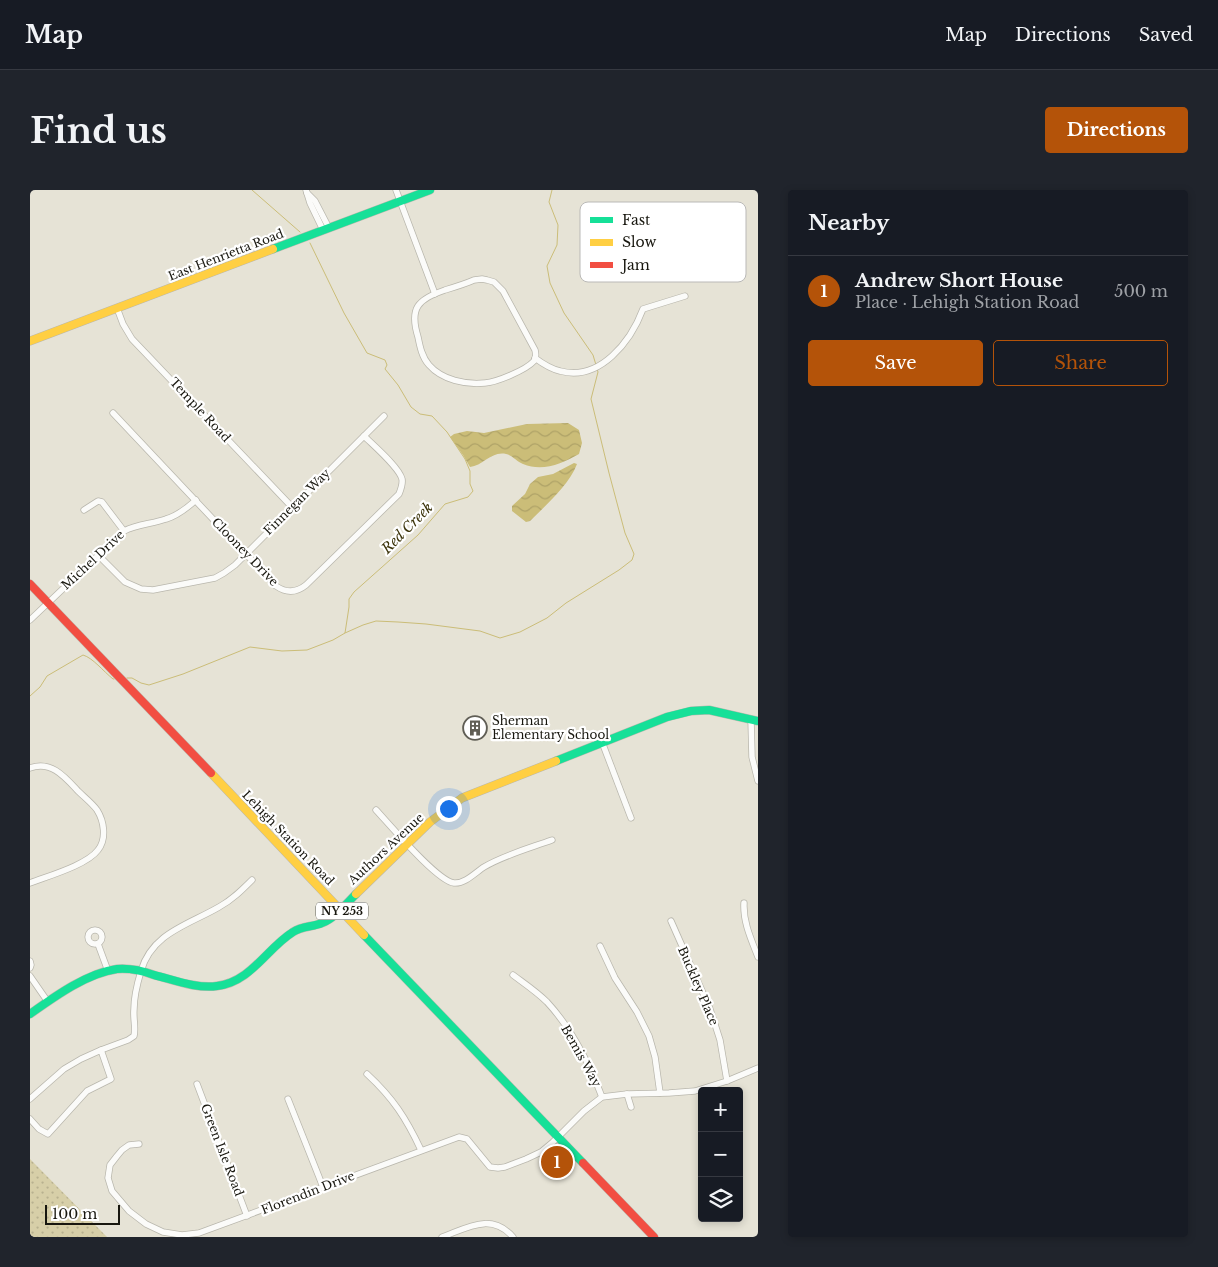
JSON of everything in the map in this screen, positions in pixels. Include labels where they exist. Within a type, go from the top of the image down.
[{"type":"main road","name":"East Henrietta Road","points":[[30,341],[430,190]]},
{"type":"main road","name":"Lehigh Station Road","points":[[30,584],[654,1237]]},
{"type":"main road","name":"Authors Avenue","points":[[108,971],[128,969],[198,986],[227,984],[248,973],[293,932],[325,922],[442,812],[462,798],[667,717],[696,711],[714,711],[754,720]]},
{"type":"main road","points":[[30,1014],[66,991],[108,971]]},
{"type":"street","points":[[396,190],[434,294]]},
{"type":"street","points":[[306,192],[310,203],[326,229]]},
{"type":"street","points":[[474,280],[494,282],[507,298],[535,350],[535,358],[533,362],[523,369],[486,383],[461,382],[449,378],[433,370],[425,359],[414,320],[415,312],[419,304],[428,296],[474,280]]},
{"type":"street","points":[[535,358],[552,369],[561,372],[580,372],[597,366],[620,350],[635,327],[643,309],[685,296]]},
{"type":"street","name":"Temple Road","points":[[116,308],[132,339],[292,507]]},
{"type":"street","name":"Clooney Drive","points":[[113,413],[245,554],[279,588],[286,591],[298,590],[306,585],[397,497],[402,487],[400,475],[394,466],[364,436]]},
{"type":"street","name":"Finnegan Way","points":[[98,556],[125,582],[147,590],[215,578],[229,569],[245,554],[384,416]]},
{"type":"street","name":"Michel Drive","points":[[30,620],[124,530],[132,526],[171,518],[196,500]]},
{"type":"street","points":[[84,510],[98,501],[102,502],[124,530]]},
{"type":"street","points":[[754,720],[752,757],[758,781]]},
{"type":"street","points":[[602,742],[632,818]]},
{"type":"street","points":[[30,768],[47,767],[62,773],[97,810],[103,824],[104,838],[99,850],[87,861],[30,883]]},
{"type":"street","points":[[376,810],[423,860],[446,880],[455,883],[464,881],[490,864],[552,840]]},
{"type":"street","points":[[30,1099],[64,1069],[81,1058],[134,1036],[134,1009],[141,972],[148,954],[159,941],[225,904],[252,880]]},
{"type":"street","points":[[744,903],[743,914],[758,957]]},
{"type":"street","name":"Buckley Place","points":[[671,921],[710,1009],[720,1040],[727,1081]]},
{"type":"street","points":[[98,944],[108,971]]},
{"type":"street","points":[[600,946],[615,978],[637,1012],[649,1036],[657,1064],[660,1093]]},
{"type":"street","points":[[30,961],[30,968]]},
{"type":"street","points":[[30,976],[48,1002]]},
{"type":"street","name":"Bemis Way","points":[[513,976],[546,1001],[566,1026],[588,1064],[602,1097]]},
{"type":"street","points":[[30,1120],[39,1129],[48,1134],[87,1091],[111,1079],[101,1050]]},
{"type":"street","points":[[558,1137],[584,1111],[602,1097],[695,1091],[727,1081],[758,1068]]},
{"type":"street","points":[[367,1074],[385,1091],[399,1109],[420,1150]]},
{"type":"street","name":"Green Isle Road","points":[[197,1084],[247,1216]]},
{"type":"street","points":[[627,1094],[631,1107]]},
{"type":"street","points":[[288,1100],[323,1188]]},
{"type":"street","name":"Florendin Drive","points":[[139,1144],[129,1145],[110,1165],[108,1178],[112,1191],[128,1211],[146,1224],[163,1232],[190,1235],[247,1216],[454,1138],[463,1137],[471,1143],[490,1167],[498,1168],[526,1159],[540,1152],[558,1137]]},
{"type":"street","points":[[442,1237],[473,1225],[490,1223],[505,1230],[513,1237]]},
{"type":"shaded area","points":[[30,1159],[107,1237],[30,1237]]},
{"type":"water","points":[[568,423],[579,430],[582,443],[579,454],[559,464],[545,467],[530,466],[508,455],[501,454],[470,467],[450,437],[467,431],[484,433],[527,424]]},
{"type":"water","points":[[574,463],[577,464],[569,480],[530,521],[526,522],[512,511],[512,506],[525,494],[530,484],[538,477],[553,474]]},
{"type":"waterway","name":"Red Creek","points":[[252,190],[300,232]]},
{"type":"waterway","points":[[552,190],[549,202],[558,225],[557,245],[547,266],[550,283],[564,313],[593,355],[596,365]]},
{"type":"waterway","name":"Red Creek","points":[[127,678],[132,678],[149,685],[183,674],[250,647],[282,651],[307,650],[333,640],[345,633],[349,599],[354,592],[418,535],[445,504],[468,497],[473,491],[470,484],[470,471],[465,459],[447,432],[432,416],[420,414],[411,407],[398,385],[385,369],[387,365],[385,360],[367,353],[344,313],[310,243]]},
{"type":"waterway","points":[[345,633],[376,621],[426,624],[480,631],[500,638],[520,632],[547,618],[566,603],[632,560],[634,554],[625,533],[591,399],[598,372],[597,369]]},
{"type":"waterway","name":"Red Creek","points":[[30,696],[40,687],[47,676],[83,655],[114,679]]},
{"type":"traffic: fast","points":[[273,249],[430,190]]},
{"type":"traffic: fast","points":[[556,761],[667,717],[691,711],[709,710],[758,721]]},
{"type":"traffic: fast","points":[[30,1014],[60,993],[94,975],[117,969],[141,971],[186,984],[209,987],[229,983],[249,971],[293,932],[327,921],[356,894]]},
{"type":"traffic: fast","points":[[364,935],[583,1163]]},
{"type":"traffic: slow","points":[[30,341],[273,249]]},
{"type":"traffic: slow","points":[[356,894],[430,822],[462,798],[556,761]]},
{"type":"traffic: slow","points":[[211,773],[364,935]]},
{"type":"traffic: jam","points":[[30,584],[211,773]]},
{"type":"traffic: jam","points":[[583,1163],[654,1237]]},
{"type":"place","name":"Sherman Elementary School","points":[[475,728]]},
{"type":"place","name":"Andrew Short House","points":[[557,1162]]}]
